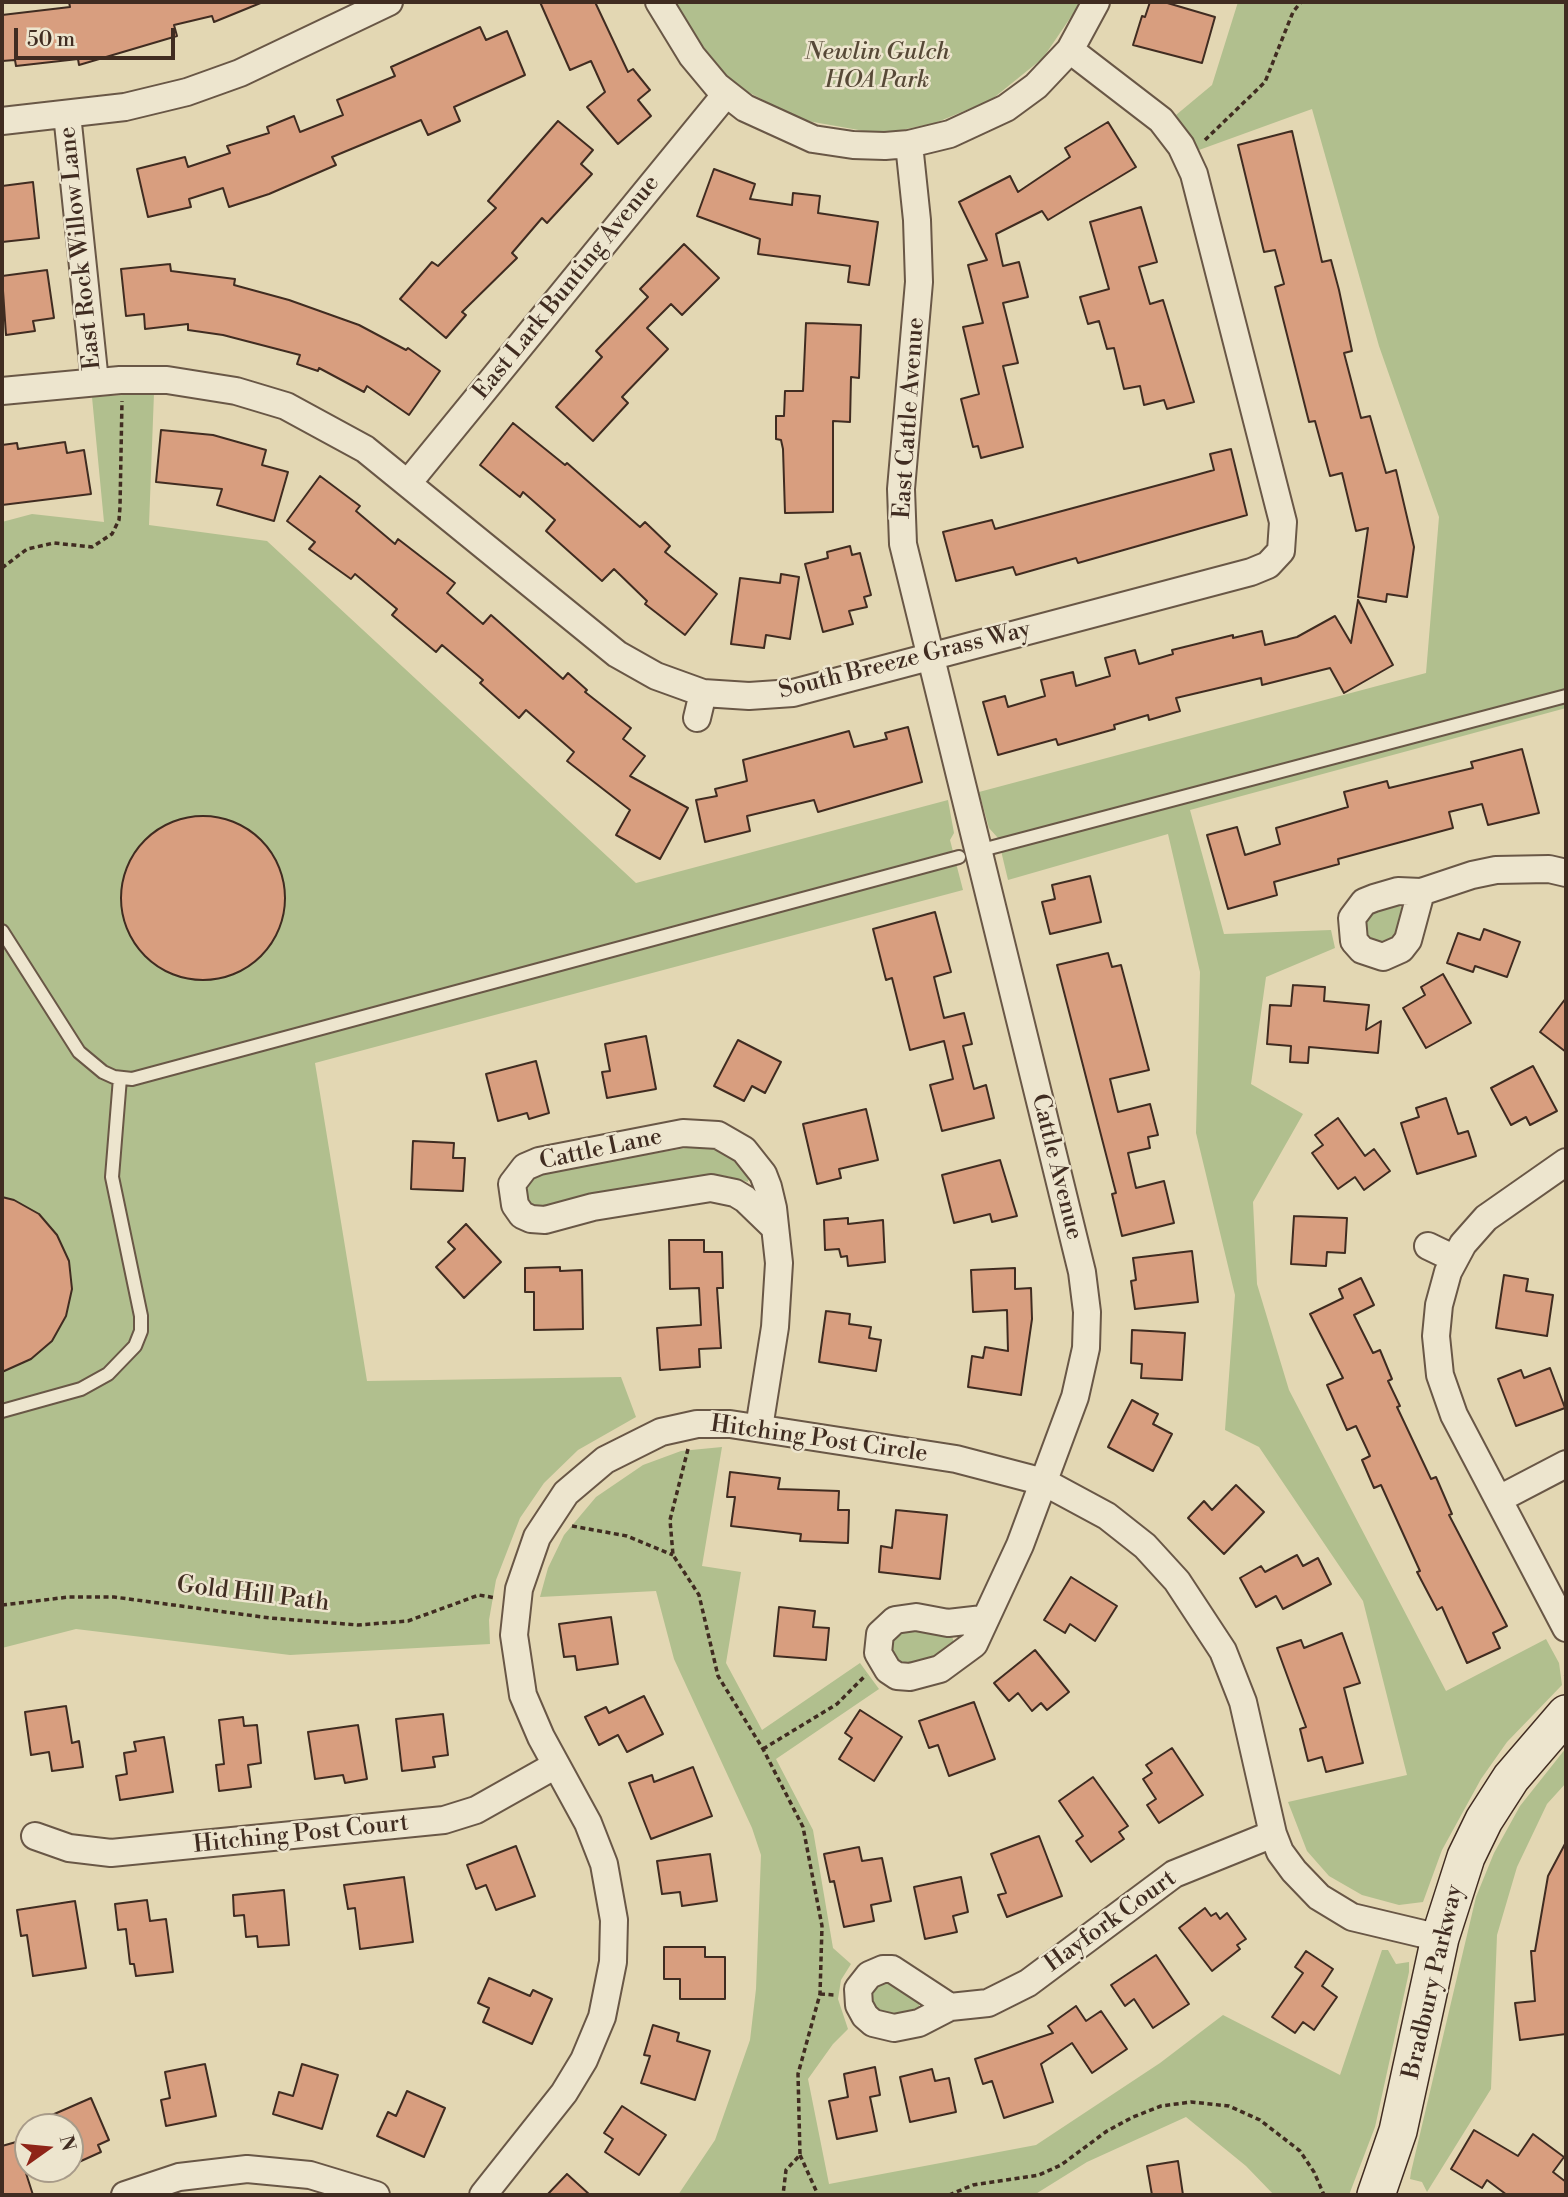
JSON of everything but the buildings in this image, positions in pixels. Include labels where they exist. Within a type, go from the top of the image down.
[{"type":"street","points":[[2,121],[145,103],[209,86],[389,2]]},
{"type":"street","points":[[659,2],[684,45],[726,94],[756,115],[813,138],[853,145],[909,145],[950,134],[992,117],[1036,86],[1070,50],[1096,2]]},
{"type":"street","name":"South Breeze Grass Way","points":[[2,391],[95,382],[178,380],[261,397],[331,428],[408,483],[617,654],[700,705],[749,696],[793,692],[1251,572],[1290,557],[1187,158],[1172,132],[1151,110],[1070,50]]},
{"type":"street","name":"East Lark Bunting Avenue","points":[[408,483],[726,94]]},
{"type":"street","name":"East Rock Willow Lane","points":[[68,114],[95,382]]},
{"type":"street","name":"East Cattle Avenue","points":[[909,145],[919,282],[900,508],[906,559],[929,657],[968,854]]},
{"type":"street","name":"Cattle Avenue","points":[[968,854],[1085,1291],[1087,1332],[1082,1372],[1044,1482],[995,1603],[983,1619]]},
{"type":"street","points":[[1421,892],[1472,874],[1496,870],[1537,869],[1566,873]]},
{"type":"street","name":"Cattle Lane","points":[[759,1428],[778,1304],[779,1263],[775,1228],[768,1187],[755,1162],[732,1140],[702,1132],[539,1161],[525,1167],[512,1184],[515,1205],[522,1215],[531,1219],[545,1220],[593,1207],[711,1188],[735,1193],[745,1199],[775,1228]]},
{"type":"street","points":[[1566,1162],[1486,1218],[1453,1258],[1436,1321],[1440,1375],[1454,1415],[1566,1628]]},
{"type":"street","points":[[1428,1246],[1453,1258]]},
{"type":"street","name":"Hitching Post Circle","points":[[484,2195],[574,2079],[597,2031],[611,1980],[614,1920],[604,1864],[588,1823],[556,1765],[523,1695],[514,1635],[524,1570],[550,1514],[573,1485],[593,1468],[646,1438],[697,1424],[759,1428],[966,1461],[1044,1482],[1107,1516],[1145,1546],[1177,1581],[1205,1619],[1227,1660],[1243,1702],[1273,1834],[1280,1852],[1294,1871],[1335,1908],[1368,1923],[1440,1938]]},
{"type":"street","points":[[1499,1499],[1566,1464]]},
{"type":"street","name":"Bradbury Parkway","points":[[1376,2195],[1398,2131],[1440,1938],[1462,1866],[1484,1820],[1525,1759],[1566,1714]]},
{"type":"street","name":"Hitching Post Court","points":[[35,1836],[92,1852],[122,1853],[444,1820],[476,1810],[556,1765]]},
{"type":"street","name":"Hayfork Court","points":[[950,2007],[975,2006],[1000,1998],[1028,1983],[1174,1874],[1273,1834]]},
{"type":"street","points":[[125,2195],[179,2177],[247,2169],[310,2175],[376,2195]]},
{"type":"lane","points":[[2,930],[79,1052],[103,1072],[120,1078],[145,1076],[1566,696]]},
{"type":"lane","points":[[2,1411],[81,1389],[108,1374],[135,1346],[141,1331],[141,1316],[112,1177],[120,1078]]},
{"type":"path","points":[[1205,140],[1265,82],[1293,12],[1301,2]]},
{"type":"path","points":[[2,568],[27,549],[54,543],[92,547],[112,534],[119,520],[120,507],[121,392]]},
{"type":"path","points":[[688,1447],[670,1520],[673,1555],[699,1595],[718,1676],[763,1749],[807,1839],[822,1926],[820,1994],[797,2074],[800,2155],[818,2195]]},
{"type":"path","points":[[550,1514],[567,1525],[627,1536],[673,1555]]},
{"type":"path","name":"Gold Hill Path","points":[[2,1605],[69,1597],[114,1597],[270,1618],[358,1625],[408,1621],[479,1595],[496,1598]]},
{"type":"path","points":[[763,1749],[837,1704],[868,1674]]},
{"type":"path","points":[[820,1994],[841,1996]]},
{"type":"path","points":[[949,2195],[973,2185],[1039,2175],[1061,2165],[1107,2131],[1133,2117],[1161,2106],[1191,2102],[1229,2106],[1260,2120],[1300,2151],[1314,2172],[1324,2195]]},
{"type":"path","points":[[783,2195],[786,2169],[800,2155]]},
{"type":"green space","name":"Newlin Gulch HOA Park","points":[[674,2],[1081,2],[1043,58],[991,100],[935,123],[897,131],[870,132],[802,120],[748,92],[727,76],[694,35]]},
{"type":"green space","points":[[1238,2],[1566,2],[1566,708],[1190,810],[1224,934],[1331,930],[1335,948],[1266,977],[1251,1084],[1303,1114],[1253,1202],[1257,1284],[1289,1390],[1446,1691],[1546,1639],[1559,1663],[1562,1685],[1507,1742],[1481,1779],[1442,1850],[1423,1902],[1399,1905],[1362,1895],[1329,1876],[1307,1851],[1288,1802],[1407,1775],[1363,1601],[1259,1447],[1225,1430],[1235,1295],[1196,1133],[1200,972],[1168,834],[1008,880],[998,838],[989,828],[979,792],[1426,673],[1439,517],[1379,346],[1312,109],[1199,150],[1176,115],[1212,85]]},
{"type":"green space","points":[[154,393],[149,525],[267,541],[636,883],[948,800],[954,833],[950,840],[963,890],[315,1063],[367,1381],[621,1377],[636,1417],[578,1450],[544,1483],[520,1518],[496,1580],[489,1620],[490,1644],[290,1655],[76,1629],[2,1648],[2,522],[32,514],[104,522],[92,397]]},
{"type":"green space","points":[[1398,904],[1403,910],[1394,937],[1383,944],[1369,940],[1363,926],[1366,918],[1374,911]]},
{"type":"green space","points":[[698,1146],[719,1150],[729,1156],[749,1175],[748,1182],[727,1176],[701,1175],[569,1199],[541,1208],[529,1203],[525,1196],[526,1182],[539,1173]]},
{"type":"green space","points":[[722,1447],[702,1566],[741,1572],[726,1663],[762,1730],[860,1663],[879,1689],[776,1759],[813,1830],[833,1948],[851,1964],[841,1980],[838,1999],[848,2029],[833,2044],[808,2079],[829,2184],[1036,2145],[1160,2063],[1223,2015],[1340,2075],[1382,1950],[1388,1950],[1396,1964],[1409,1962],[1409,1972],[1375,2127],[1349,2195],[1274,2195],[1246,2166],[1186,2117],[1087,2162],[1034,2195],[678,2195],[715,2140],[750,2040],[756,1989],[761,1855],[752,1828],[674,1659],[656,1591],[540,1597],[548,1568],[564,1535],[596,1497],[643,1465],[681,1451]]},
{"type":"green space","points":[[909,1630],[952,1636],[954,1643],[930,1658],[904,1664],[895,1660],[890,1652],[890,1644],[900,1632]]},
{"type":"green space","points":[[1566,1748],[1566,1783],[1547,1804],[1517,1867],[1497,1935],[1491,2089],[1427,2192],[1422,2182],[1410,2179],[1411,2172],[1476,1897],[1494,1853],[1520,1806]]},
{"type":"green space","points":[[888,1980],[919,2003],[919,2007],[900,2014],[878,2012],[873,2005],[871,1992],[875,1986]]}]
